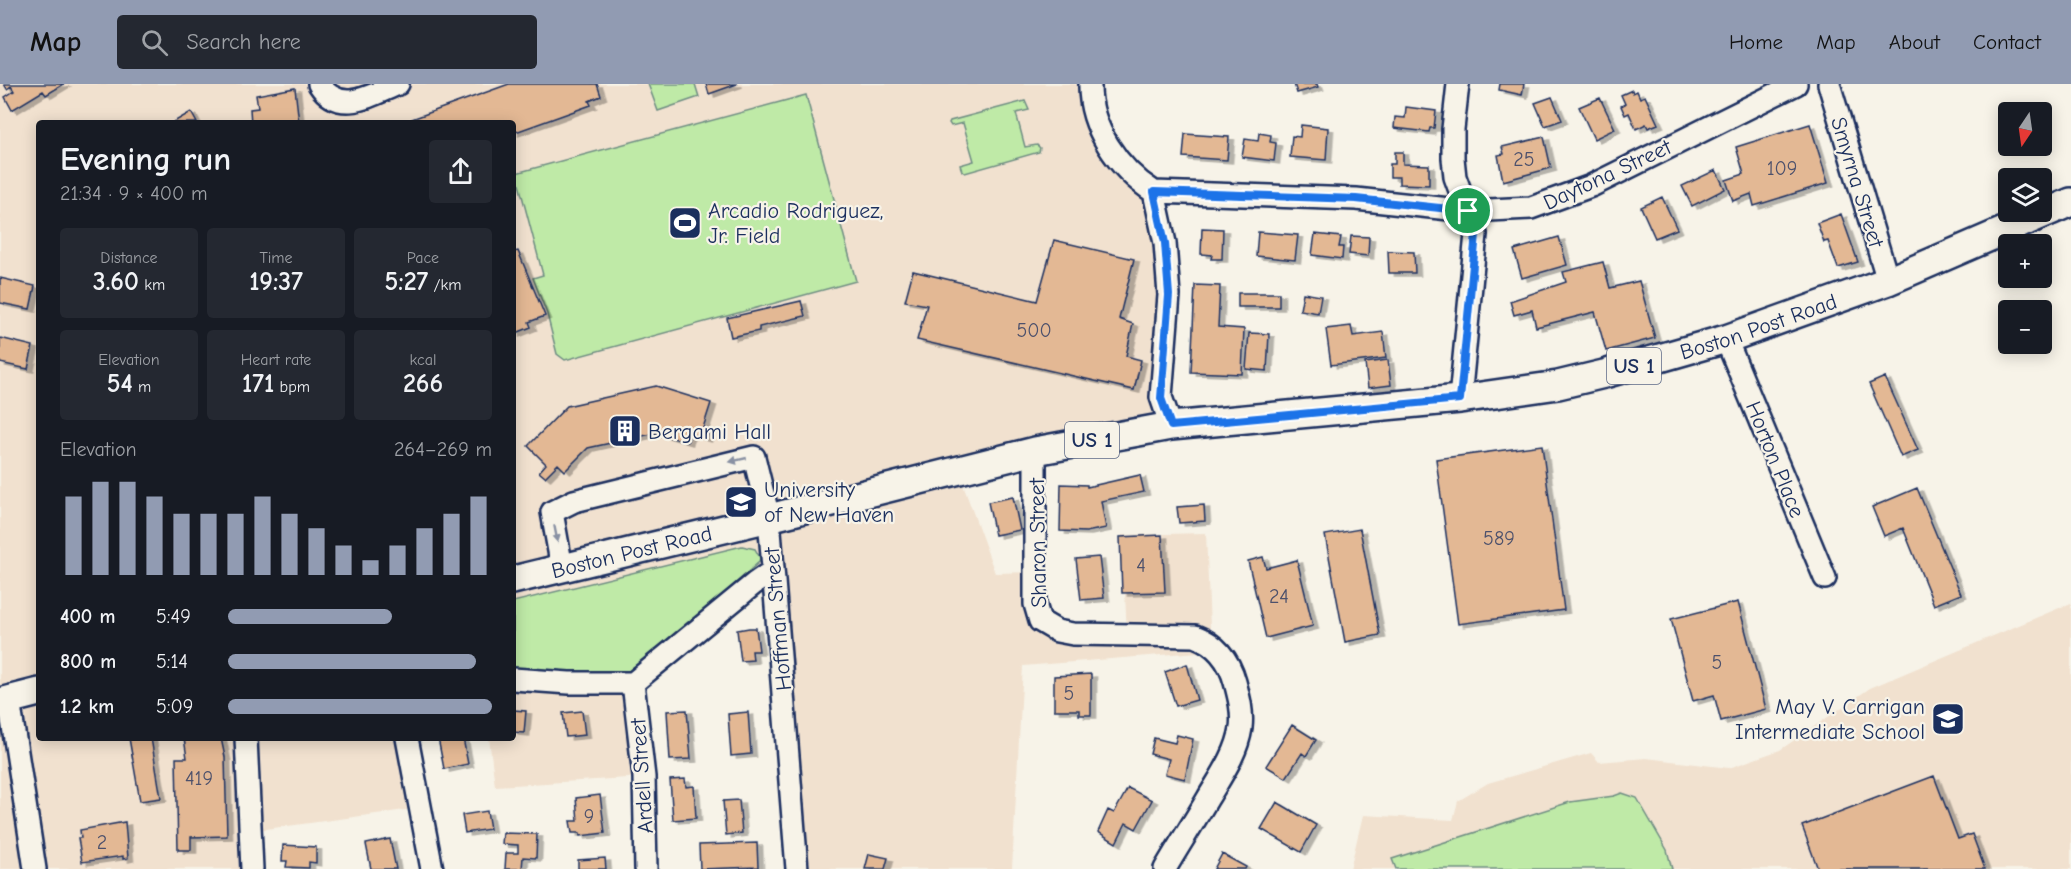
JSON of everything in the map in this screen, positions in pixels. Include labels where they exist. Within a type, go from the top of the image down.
[{"type":"main road","name":"Boston Post Road","points":[[516,579],[1035,450],[1171,426],[1460,399],[1558,385],[1604,374],[1726,339],[1888,280],[2071,202]]},
{"type":"main road","points":[[4,701],[36,693]]},
{"type":"street","points":[[319,84],[326,94],[335,100],[345,102],[357,100],[398,84]]},
{"type":"street","points":[[1090,84],[1092,111],[1096,125],[1104,139],[1139,183],[1154,192],[1165,243],[1169,295],[1161,398],[1171,426]]},
{"type":"street","points":[[1458,84],[1453,129],[1455,177],[1476,234],[1460,399]]},
{"type":"street","name":"Daytona Street","points":[[1154,192],[1356,199],[1468,211],[1531,208],[1591,186],[1796,84]]},
{"type":"street","name":"Smyrna Street","points":[[1829,84],[1888,280]]},
{"type":"street","name":"Horton Place","points":[[1726,339],[1825,578]]},
{"type":"street","name":"Sharon Street","points":[[1035,450],[1035,604],[1040,621],[1057,631],[1073,634],[1195,636],[1219,651],[1230,668],[1241,710],[1242,724],[1239,738],[1227,766],[1165,869]]},
{"type":"street","name":"Hoffman Street","points":[[562,568],[552,512],[574,501],[754,457],[769,518],[797,869]]},
{"type":"street","points":[[516,679],[569,683],[633,683],[755,582],[772,572]]},
{"type":"street","name":"Ardell Street","points":[[633,683],[644,777],[646,869]]},
{"type":"street","points":[[4,701],[34,869]]},
{"type":"street","points":[[246,741],[252,869]]},
{"type":"street","points":[[408,741],[432,869]]},
{"type":"shaded area","name":"University of New Haven","points":[[0,84],[1090,84],[1092,111],[1154,192],[1171,426],[958,471],[995,573],[1035,572],[1040,621],[1127,634],[1122,535],[1206,533],[1211,651],[1023,666],[1012,869],[797,869],[772,572],[633,683],[644,777],[495,786],[489,741],[516,741],[516,120],[36,120],[36,741],[408,741],[420,808],[251,831],[252,869],[0,869]]},
{"type":"shaded area","name":"May V. Carrigan Intermediate School","points":[[2071,603],[2071,869],[1350,869],[1363,815],[1453,820],[1458,801],[1488,783],[1591,753],[1599,762],[1646,758],[1729,768],[1780,750],[1870,688]]},
{"type":"green space","points":[[648,84],[695,84],[699,97],[658,111]]},
{"type":"green space","name":"Arcadio Rodriguez, Jr. Field","points":[[806,95],[856,281],[565,360],[557,354],[547,314],[533,278],[543,275],[516,173]]},
{"type":"green space","points":[[1025,101],[1029,110],[1016,113],[1025,147],[1037,145],[1040,148],[1039,152],[965,173],[962,171],[960,165],[974,161],[963,123],[951,126],[950,121]]},
{"type":"green space","points":[[742,546],[755,549],[760,558],[759,562],[658,653],[632,670],[621,673],[576,674],[516,668],[516,601]]},
{"type":"green space","points":[[1622,793],[1637,798],[1667,850],[1672,869],[1396,869],[1392,859],[1570,802]]},
{"type":"building","points":[[4,84],[64,84],[46,95],[43,91],[12,110],[5,97],[14,91],[11,86],[7,89]]},
{"type":"building","points":[[509,84],[597,84],[601,96],[589,101],[591,105],[516,132],[516,120],[412,119]]},
{"type":"building","points":[[706,84],[737,84],[709,94]]},
{"type":"building","points":[[1294,84],[1317,84],[1318,87],[1297,93]]},
{"type":"building","points":[[1500,84],[1524,84],[1522,95],[1499,90]]},
{"type":"building","points":[[295,88],[299,120],[251,120],[250,109],[258,108],[256,95]]},
{"type":"building","points":[[1632,90],[1633,93],[1637,91],[1640,98],[1645,96],[1658,124],[1648,128],[1646,124],[1636,129],[1629,113],[1625,115],[1621,106],[1625,104],[1621,95]]},
{"type":"building","points":[[1552,97],[1562,120],[1545,126],[1535,103]]},
{"type":"building","points":[[1600,98],[1615,129],[1594,139],[1579,107]]},
{"type":"building","points":[[1406,107],[1436,111],[1434,128],[1430,128],[1429,132],[1394,128],[1395,117],[1405,118]]},
{"type":"building","points":[[191,112],[195,120],[177,120]]},
{"type":"building","points":[[1810,124],[1828,183],[1754,206],[1751,194],[1733,201],[1726,180],[1744,174],[1736,147]]},
{"type":"building","points":[[1301,125],[1328,128],[1326,160],[1290,157],[1292,136],[1300,137]]},
{"type":"building","points":[[1259,133],[1271,135],[1270,142],[1276,143],[1274,161],[1242,157],[1245,139],[1258,141]]},
{"type":"building","points":[[1185,134],[1229,137],[1227,160],[1183,157]]},
{"type":"building","points":[[1544,137],[1551,168],[1503,181],[1498,155],[1504,154],[1502,147]]},
{"type":"building","points":[[1395,152],[1403,152],[1403,164],[1429,165],[1429,185],[1399,184],[1399,177],[1390,177],[1390,164],[1395,164]]},
{"type":"building","points":[[1716,170],[1725,189],[1692,206],[1682,186]]},
{"type":"building","points":[[1662,197],[1677,229],[1655,238],[1641,207]]},
{"type":"building","points":[[1841,214],[1858,262],[1838,268],[1828,241],[1824,242],[1817,223]]},
{"type":"building","points":[[1202,228],[1223,229],[1222,259],[1211,259],[1212,255],[1201,254]]},
{"type":"building","points":[[1258,232],[1298,235],[1295,260],[1256,256]]},
{"type":"building","points":[[1315,234],[1341,237],[1339,247],[1343,247],[1342,259],[1312,255]]},
{"type":"building","points":[[1351,236],[1369,237],[1368,256],[1349,254]]},
{"type":"building","points":[[1559,237],[1567,265],[1522,278],[1514,250]]},
{"type":"building","points":[[1054,240],[1134,259],[1119,319],[1133,324],[1126,356],[1141,360],[1134,390],[917,340],[927,305],[905,301],[913,271],[1037,301]]},
{"type":"building","points":[[516,251],[518,251],[545,316],[529,322],[531,327],[516,333]]},
{"type":"building","points":[[1388,251],[1414,252],[1415,273],[1389,273]]},
{"type":"building","points":[[1603,262],[1610,288],[1639,281],[1655,338],[1606,351],[1595,312],[1536,327],[1532,310],[1514,315],[1510,301],[1566,282],[1563,272]]},
{"type":"building","points":[[0,278],[35,286],[30,309],[0,303]]},
{"type":"building","points":[[1195,285],[1220,286],[1218,327],[1244,329],[1242,374],[1191,372]]},
{"type":"building","points":[[1238,293],[1279,293],[1279,307],[1238,307]]},
{"type":"building","points":[[1303,293],[1321,296],[1318,313],[1300,310]]},
{"type":"building","points":[[801,301],[805,316],[759,327],[759,331],[731,337],[727,318]]},
{"type":"building","points":[[1351,326],[1353,336],[1383,332],[1386,358],[1331,365],[1326,329]]},
{"type":"building","points":[[1249,333],[1269,334],[1267,371],[1246,369]]},
{"type":"building","points":[[0,338],[33,346],[28,369],[0,363]]},
{"type":"building","points":[[1388,360],[1391,385],[1368,388],[1365,363]]},
{"type":"building","points":[[1885,377],[1918,450],[1901,457],[1869,384]]},
{"type":"building","name":"Bergami Hall","points":[[656,386],[711,403],[703,428],[709,430],[706,439],[690,434],[687,442],[656,433],[588,448],[565,471],[558,464],[545,477],[539,472],[546,464],[528,446],[567,406]]},
{"type":"building","points":[[1542,445],[1564,610],[1458,624],[1436,459]]},
{"type":"building","points":[[1140,475],[1144,492],[1101,501],[1106,528],[1086,532],[1060,531],[1061,484],[1087,485],[1087,487]]},
{"type":"building","points":[[1917,488],[1961,594],[1934,605],[1903,528],[1884,536],[1872,507]]},
{"type":"building","points":[[1013,497],[1020,530],[995,535],[988,502]]},
{"type":"building","points":[[1204,505],[1205,521],[1179,523],[1177,507]]},
{"type":"building","points":[[1360,529],[1380,635],[1345,642],[1325,535]]},
{"type":"building","points":[[1162,535],[1165,592],[1122,593],[1120,537]]},
{"type":"building","points":[[1099,557],[1104,598],[1081,600],[1076,559]]},
{"type":"building","points":[[1263,557],[1266,568],[1297,560],[1313,626],[1266,638],[1248,561]]},
{"type":"building","points":[[1738,602],[1766,709],[1721,721],[1714,695],[1693,701],[1671,619]]},
{"type":"building","points":[[756,628],[759,651],[752,651],[753,660],[741,661],[737,630]]},
{"type":"building","points":[[1187,664],[1197,700],[1176,706],[1165,672]]},
{"type":"building","points":[[1091,674],[1091,715],[1079,715],[1079,710],[1054,710],[1054,676]]},
{"type":"building","points":[[516,710],[526,711],[524,733],[516,732]]},
{"type":"building","points":[[687,710],[691,759],[670,760],[667,711]]},
{"type":"building","points":[[582,711],[585,735],[566,737],[563,713]]},
{"type":"building","points":[[748,712],[751,754],[731,756],[728,714]]},
{"type":"building","points":[[1292,725],[1316,740],[1306,756],[1302,753],[1286,778],[1266,766]]},
{"type":"building","points":[[1177,735],[1193,739],[1185,779],[1165,774],[1169,759],[1150,754],[1154,738],[1175,743]]},
{"type":"building","points":[[130,741],[152,741],[161,798],[140,801]]},
{"type":"building","points":[[184,741],[222,741],[225,757],[227,836],[191,837],[191,850],[178,850],[176,758],[187,758]]},
{"type":"building","points":[[439,741],[464,741],[468,764],[444,769]]},
{"type":"building","points":[[1934,776],[1958,839],[1972,834],[1985,869],[1818,869],[1802,826]]},
{"type":"building","points":[[685,779],[686,787],[694,786],[696,818],[673,820],[670,780]]},
{"type":"building","points":[[1128,788],[1152,800],[1136,829],[1126,823],[1116,843],[1098,832],[1108,810],[1114,813]]},
{"type":"building","points":[[600,795],[605,833],[580,836],[580,833],[572,833],[570,821],[578,821],[576,798]]},
{"type":"building","points":[[739,800],[742,833],[726,835],[723,801]]},
{"type":"building","points":[[1277,802],[1316,825],[1301,852],[1261,829]]},
{"type":"building","points":[[487,811],[490,829],[465,833],[462,815]]},
{"type":"building","points":[[125,822],[128,858],[123,859],[123,856],[82,862],[78,838],[81,838],[80,830]]},
{"type":"building","points":[[503,833],[537,834],[536,858],[523,857],[522,869],[505,869],[506,853],[518,853],[518,845],[502,844]]},
{"type":"building","points":[[390,839],[396,869],[371,869],[366,844]]},
{"type":"building","points":[[757,843],[758,867],[700,869],[699,845]]},
{"type":"building","points":[[283,845],[316,847],[316,863],[309,862],[309,868],[286,867],[287,861],[282,861]]},
{"type":"building","points":[[869,854],[888,858],[885,869],[865,869]]},
{"type":"building","points":[[1222,854],[1246,867],[1245,869],[1214,869]]},
{"type":"building","points":[[605,858],[606,869],[578,869],[578,860]]},
{"type":"place","name":"Arcadio Rodriguez, Jr. Field","points":[[685,223]]},
{"type":"place","name":"Bergami Hall","points":[[625,431]]},
{"type":"place","name":"University of New Haven","points":[[741,502]]},
{"type":"place","name":"May V. Carrigan Intermediate School","points":[[1948,719]]},
{"type":"route","points":[[1154,192],[1356,199],[1468,211],[1476,234],[1460,399],[1171,426],[1161,398],[1169,295],[1165,243],[1154,192]]}]
